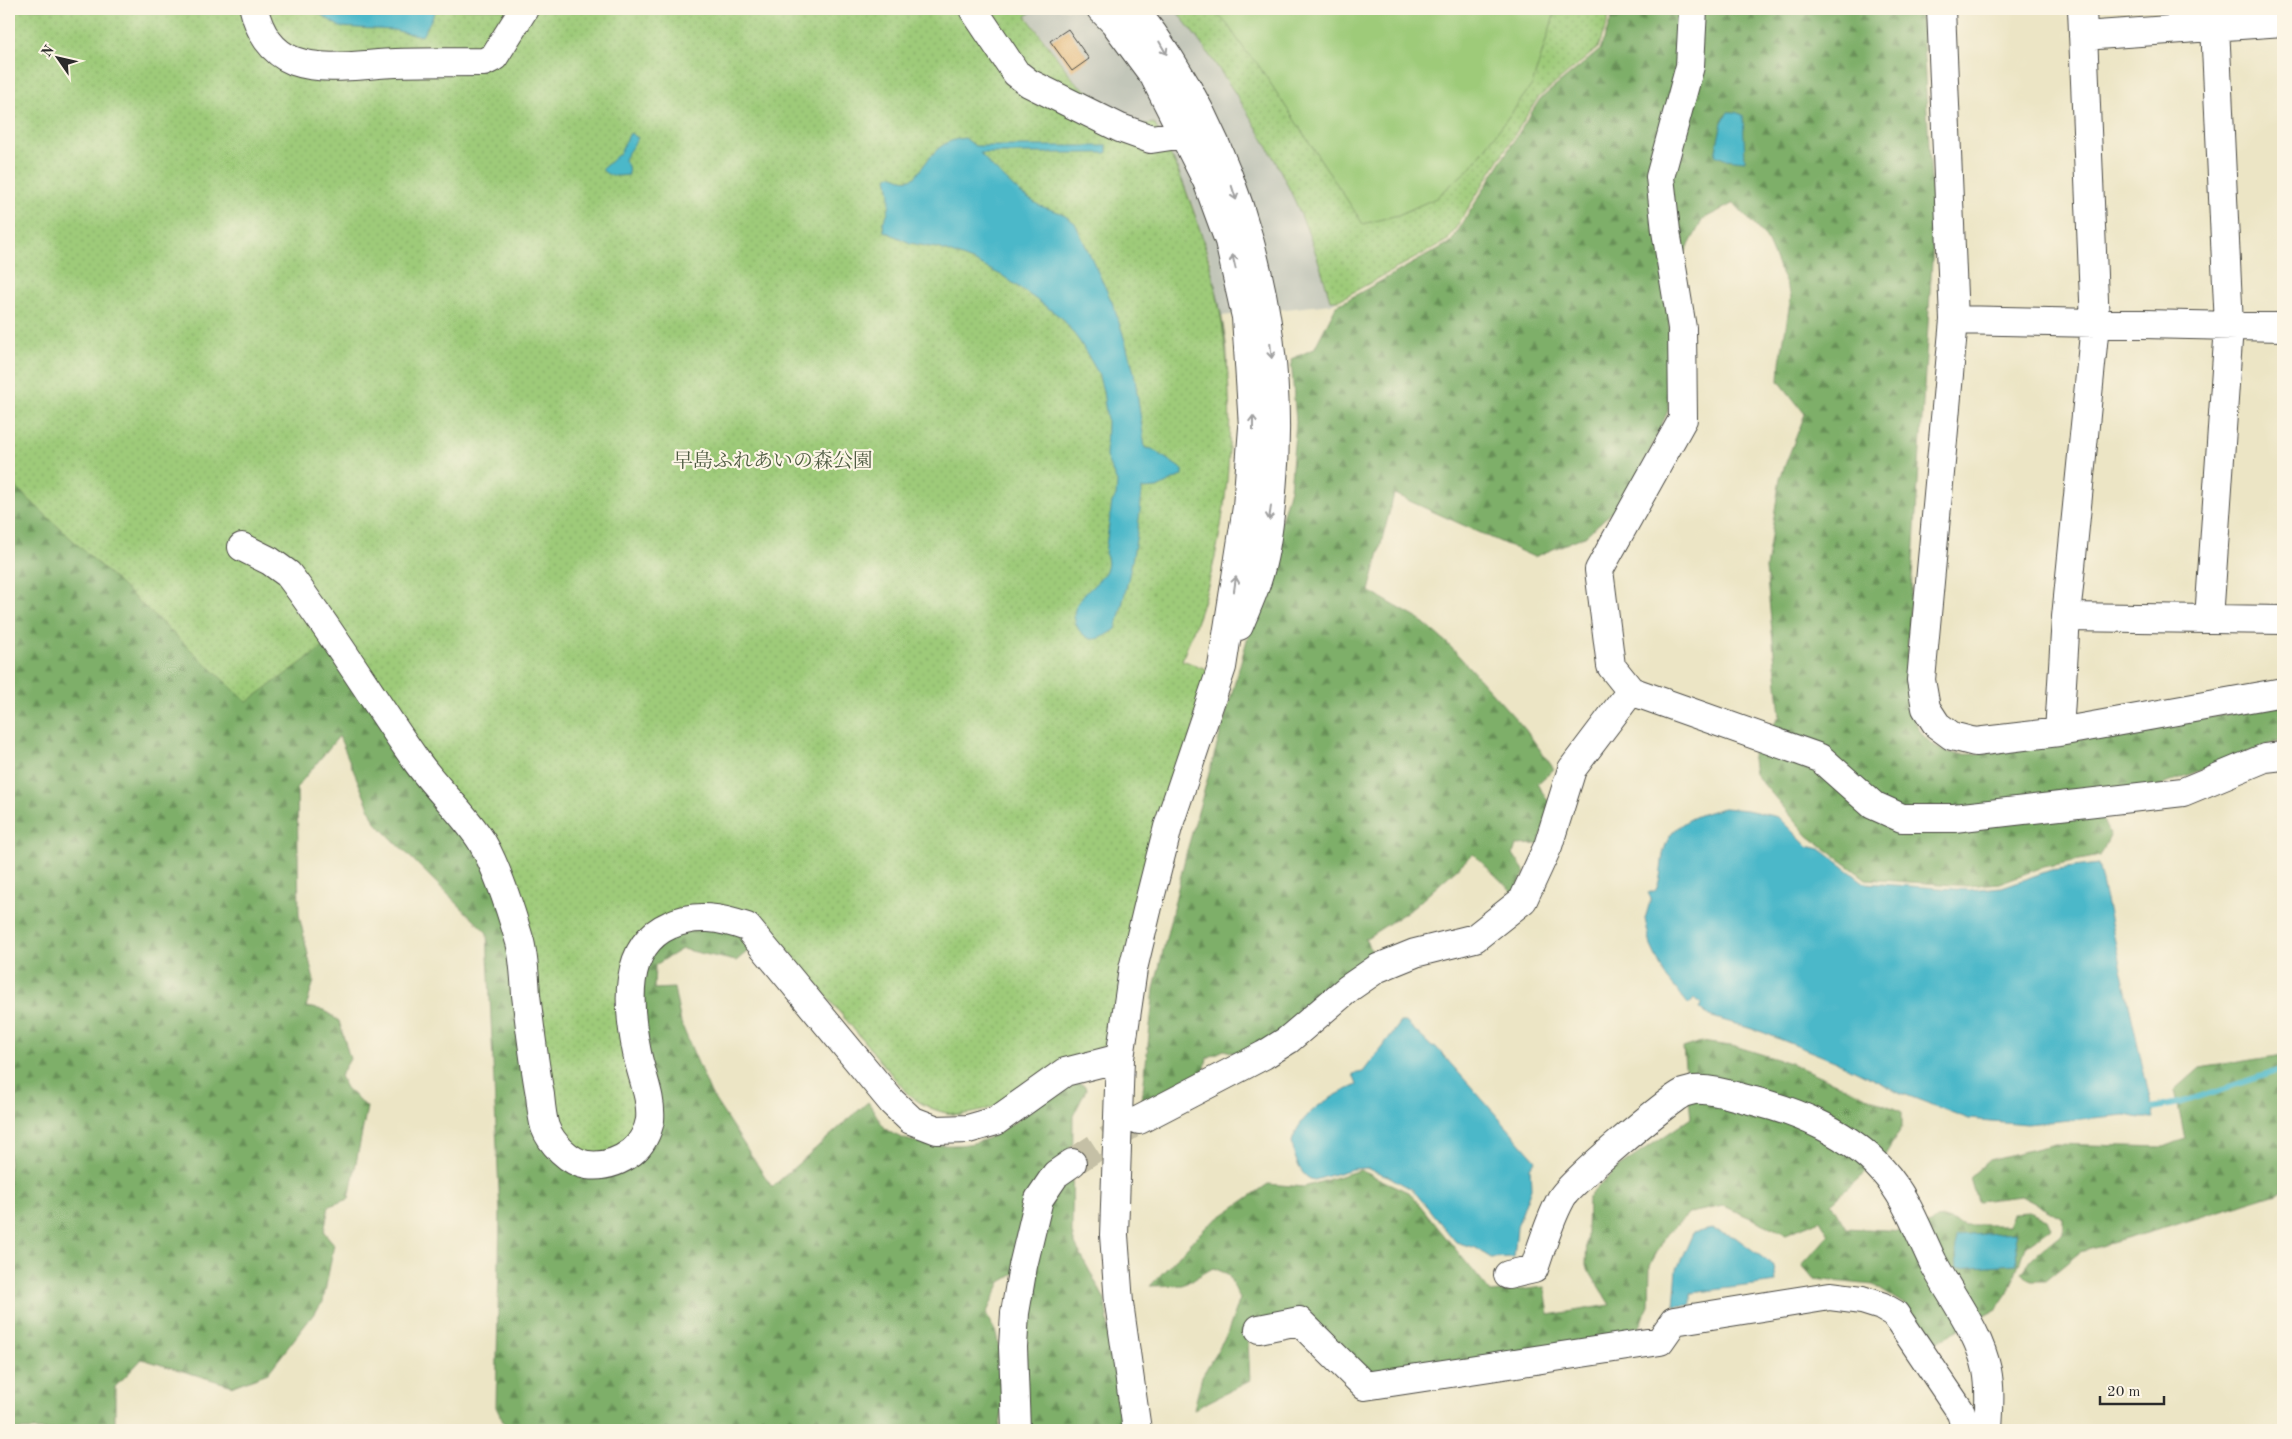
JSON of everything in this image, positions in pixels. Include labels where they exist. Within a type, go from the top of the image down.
[{"type":"street","points":[[254,9],[258,24],[268,42],[278,51],[292,60],[322,66],[484,62],[494,57],[524,9]]},
{"type":"street","points":[[973,9],[1016,73],[1029,83],[1120,128],[1151,139],[1184,134]]},
{"type":"street","points":[[1101,9],[1114,22],[1154,76],[1207,181],[1229,241],[1246,317],[1254,427],[1247,508],[1222,667]]},
{"type":"street","points":[[1134,9],[1158,38],[1181,78],[1227,172],[1259,273],[1273,376],[1276,455],[1270,513],[1258,580],[1222,667],[1168,827],[1133,968],[1120,1058],[1114,1235],[1119,1303],[1137,1430]]},
{"type":"street","points":[[1693,9],[1690,66],[1660,177],[1666,231],[1682,328],[1683,419],[1599,570],[1611,666],[1631,691],[1820,758],[1873,805],[1902,818],[1954,818],[2183,792],[2265,758],[2283,756]]},
{"type":"street","points":[[1941,9],[1954,320],[1921,680],[1926,708],[1937,725],[1952,736],[1975,742],[2059,732],[2283,692]]},
{"type":"street","points":[[2059,732],[2066,617],[2095,324],[2082,9]]},
{"type":"street","points":[[2083,36],[2283,22]]},
{"type":"street","points":[[2210,619],[2229,326],[2215,26]]},
{"type":"street","points":[[1954,320],[2283,328]]},
{"type":"street","points":[[242,547],[270,561],[288,574],[416,762],[482,843],[509,903],[521,947],[534,1062],[545,1126],[555,1144],[574,1160],[585,1164],[602,1165],[623,1159],[637,1148],[646,1133],[650,1124],[649,1101],[632,1022],[632,978],[635,962],[646,941],[660,929],[684,919],[705,917],[729,920],[747,927],[778,962],[892,1102],[911,1120],[937,1130],[968,1129],[996,1121],[1065,1072],[1120,1058]]},
{"type":"street","points":[[2066,617],[2283,620]]},
{"type":"street","points":[[1139,1120],[1264,1055],[1288,1040],[1349,988],[1378,968],[1415,953],[1475,938],[1523,900],[1548,846],[1572,769],[1631,691]]},
{"type":"street","points":[[1508,1275],[1534,1270],[1561,1197],[1581,1177],[1677,1097],[1696,1090],[1721,1093],[1764,1104],[1807,1118],[1853,1145],[1882,1170],[1922,1234],[1933,1261],[1980,1346],[1988,1379],[1988,1430]]},
{"type":"street","points":[[1016,1430],[1013,1347],[1015,1312],[1022,1266],[1039,1199],[1056,1174],[1072,1163]]},
{"type":"street","points":[[1259,1329],[1298,1321],[1365,1386],[1660,1342],[1674,1321],[1830,1296],[1862,1300],[1881,1306],[1895,1314],[1961,1412],[1966,1430]]},
{"type":"shaded area","points":[[1035,9],[1612,9],[1598,48],[1538,98],[1448,240],[1331,304],[1221,316],[1210,260],[1191,200],[1173,158],[1154,123],[1138,125],[1076,83],[1026,15]]},
{"type":"green space","name":"早島ふれあいの森公園","points":[[9,9],[1022,93],[1173,158],[1205,246],[1225,336],[1229,412],[1225,493],[1222,520],[1211,573],[1202,607],[1182,660],[1107,1044],[961,1115],[933,1109],[908,1094],[772,931],[736,961],[682,949],[655,965],[654,989],[674,988],[681,1023],[711,1094],[772,1187],[868,1102],[885,1128],[893,1134],[917,1142],[959,1145],[991,1137],[1025,1115],[1067,1083],[1085,1086],[1086,1090],[1073,1116],[1072,1233],[1074,1242],[1105,1300],[1122,1430],[1027,1430],[1021,1357],[1038,1284],[1018,1272],[1001,1282],[986,1314],[996,1333],[1007,1388],[999,1430],[507,1430],[496,1407],[500,1213],[487,933],[375,822],[339,736],[297,787],[299,915],[314,981],[306,1007],[324,1010],[339,1021],[350,1059],[340,1076],[346,1088],[367,1107],[349,1199],[329,1206],[324,1232],[334,1244],[323,1302],[268,1373],[233,1386],[142,1359],[115,1387],[115,1422],[124,1430],[9,1430]]},
{"type":"green space","name":"早島ふれあいの森公園","points":[[9,9],[1035,9],[1026,16],[1076,83],[1138,125],[1154,123],[1181,178],[1202,236],[1217,295],[1226,356],[1230,417],[1227,479],[1219,539],[1204,599],[1182,660],[1209,670],[1111,1038],[1107,1044],[996,1106],[972,1113],[950,1114],[929,1107],[908,1094],[772,931],[753,918],[644,933],[641,1124],[616,1153],[581,1154],[555,1127],[527,945],[421,755],[341,634],[247,702],[9,481]]},
{"type":"green space","points":[[1175,9],[1612,9],[1598,48],[1538,98],[1448,240],[1339,300],[1330,300],[1318,259],[1303,220],[1268,147],[1247,111]]},
{"type":"green space","points":[[1212,9],[1556,9],[1532,85],[1472,166],[1436,198],[1398,215],[1363,224],[1257,63],[1247,53],[1227,24]]},
{"type":"green space","points":[[1615,9],[1921,9],[1934,230],[1907,656],[1908,686],[1913,714],[1918,727],[1926,738],[1937,747],[1952,753],[1992,753],[2283,705],[2283,739],[2167,783],[2100,814],[2110,836],[2100,856],[2043,867],[1999,883],[1968,886],[1866,879],[1808,836],[1755,774],[1752,753],[1780,716],[1766,568],[1780,478],[1805,414],[1779,381],[1780,363],[1791,296],[1766,238],[1734,203],[1703,219],[1670,281],[1668,411],[1628,498],[1585,536],[1534,557],[1394,494],[1369,591],[1420,620],[1447,643],[1525,729],[1554,769],[1537,784],[1551,805],[1539,844],[1516,845],[1513,854],[1525,872],[1515,894],[1473,854],[1414,907],[1365,939],[1377,961],[1247,1057],[1224,1050],[1207,1058],[1204,1074],[1141,1110],[1154,989],[1186,854],[1290,489],[1296,422],[1291,359],[1314,349],[1336,306],[1451,242],[1540,99],[1600,50]]},
{"type":"green space","points":[[1701,1042],[1738,1047],[1790,1063],[1902,1112],[1902,1127],[1885,1155],[1831,1203],[1846,1228],[1905,1231],[1930,1224],[1936,1219],[1944,1218],[1965,1225],[2008,1225],[2013,1213],[2029,1212],[2047,1219],[2051,1228],[2025,1247],[2008,1293],[1997,1309],[1934,1343],[1907,1306],[1873,1285],[1814,1279],[1802,1265],[1829,1235],[1820,1220],[1786,1234],[1724,1206],[1690,1213],[1667,1234],[1650,1265],[1649,1306],[1635,1334],[1371,1381],[1301,1312],[1252,1329],[1248,1342],[1250,1381],[1194,1409],[1202,1376],[1227,1334],[1240,1299],[1228,1274],[1213,1268],[1183,1285],[1150,1286],[1207,1226],[1268,1184],[1304,1187],[1360,1170],[1410,1193],[1491,1293],[1545,1287],[1549,1315],[1610,1305],[1586,1266],[1588,1197],[1616,1169],[1691,1118],[1683,1048]]},
{"type":"green space","points":[[2283,1055],[2283,1191],[2080,1252],[2045,1281],[2031,1281],[2022,1272],[2032,1258],[2063,1233],[2063,1218],[2021,1196],[1977,1201],[1970,1177],[1989,1160],[2055,1144],[2164,1147],[2185,1139],[2175,1090],[2200,1068]]},
{"type":"water","points":[[312,9],[437,9],[422,36],[393,30],[340,27]]},
{"type":"water","points":[[1728,112],[1743,115],[1745,161],[1724,159],[1715,155],[1722,122]]},
{"type":"water","points":[[630,133],[638,138],[624,160],[628,166],[629,175],[614,176],[607,174],[602,169],[620,153]]},
{"type":"water","points":[[965,138],[975,146],[1107,146],[1107,153],[980,153],[1020,193],[1040,206],[1061,213],[1075,223],[1112,302],[1122,331],[1134,372],[1145,448],[1152,449],[1183,470],[1183,475],[1157,488],[1142,489],[1132,559],[1116,629],[1098,639],[1088,638],[1083,634],[1079,630],[1074,618],[1076,607],[1082,598],[1105,573],[1108,563],[1105,553],[1112,502],[1116,496],[1117,482],[1106,457],[1107,421],[1103,391],[1098,373],[1080,342],[1062,318],[1003,276],[975,262],[941,249],[910,243],[884,231],[883,222],[888,212],[890,201],[887,178],[890,175],[905,180],[915,177],[941,146]]},
{"type":"water","points":[[1724,808],[1747,810],[1778,817],[1807,846],[1820,849],[1865,883],[1969,890],[2002,887],[2051,870],[2098,864],[2154,1118],[2126,1115],[2026,1124],[1969,1119],[1901,1093],[1842,1064],[1762,1032],[1709,1016],[1699,1008],[1702,1003],[1694,999],[1689,1005],[1665,976],[1651,946],[1645,919],[1651,898],[1648,893],[1656,890],[1665,847],[1674,831],[1689,820]]},
{"type":"water","points":[[1401,1022],[1406,1022],[1432,1047],[1435,1046],[1536,1160],[1530,1168],[1531,1188],[1517,1227],[1514,1257],[1491,1258],[1475,1248],[1456,1242],[1413,1190],[1388,1176],[1366,1168],[1352,1169],[1315,1180],[1305,1176],[1299,1166],[1292,1142],[1302,1122],[1327,1100],[1357,1085],[1353,1074],[1363,1072]]},
{"type":"water","points":[[1712,1229],[1735,1237],[1774,1266],[1776,1282],[1691,1293],[1691,1305],[1674,1306],[1677,1269],[1693,1233]]},
{"type":"water","points":[[2015,1232],[2017,1264],[1957,1268],[1955,1236]]},
{"type":"building","points":[[1068,29],[1089,59],[1072,71],[1050,41]]},
{"type":"waterway","points":[[2146,1109],[2180,1103],[2283,1069]]},
{"type":"tunnel","points":[[1072,1163],[1134,1123]]}]
